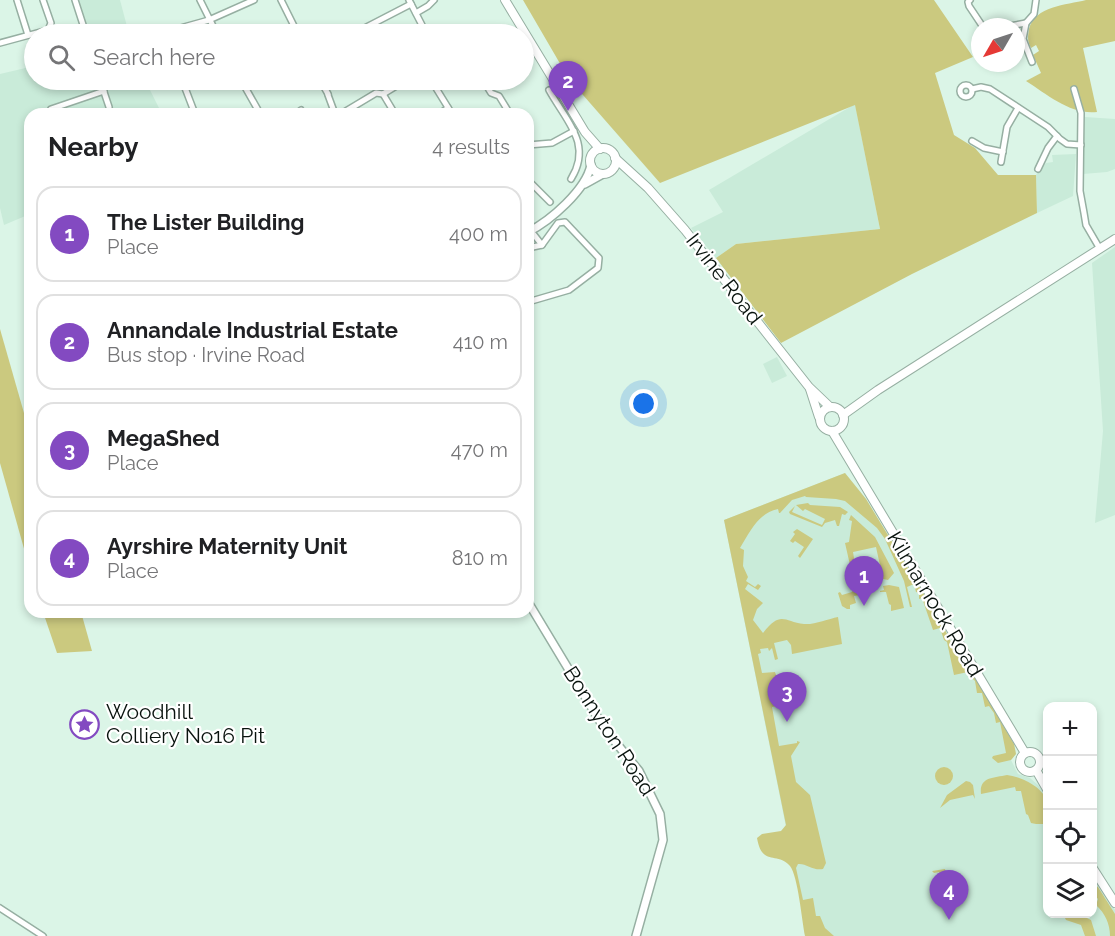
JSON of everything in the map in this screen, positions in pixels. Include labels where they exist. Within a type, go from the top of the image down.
[{"type":"main road","points":[[505,0],[520,24]]},
{"type":"main road","points":[[534,48],[585,132],[600,149],[608,149],[615,158],[615,166],[607,173]]},
{"type":"main road","points":[[585,132],[595,171],[633,176]]},
{"type":"main road","points":[[591,161],[600,149]]},
{"type":"main road","name":"Irvine Road","points":[[615,158],[648,188],[685,230],[809,387],[830,407]]},
{"type":"main road","points":[[843,415],[878,390],[1115,239]]},
{"type":"main road","name":"Irvine Road","points":[[809,387],[820,418]]},
{"type":"main road","points":[[830,407],[838,409],[843,415],[840,428],[832,431],[824,428],[820,418],[823,410],[830,407]]},
{"type":"main road","name":"Kilmarnock Road","points":[[840,428],[846,453]]},
{"type":"main road","name":"Kilmarnock Road","points":[[832,431],[1025,753]]},
{"type":"main road","name":"Kilmarnock Road","points":[[1031,752],[1038,756],[1040,764],[1036,770],[1029,772],[1023,769],[1020,762],[1025,753],[1031,752]]},
{"type":"main road","name":"Kilmarnock Road","points":[[1036,770],[1043,783]]},
{"type":"main road","points":[[1097,874],[1114,900]]},
{"type":"street","points":[[17,0],[25,24]]},
{"type":"street","points":[[43,0],[50,24]]},
{"type":"street","points":[[75,0],[83,24]]},
{"type":"street","points":[[200,0],[211,24]]},
{"type":"street","points":[[196,24],[254,0]]},
{"type":"street","points":[[281,0],[293,24]]},
{"type":"street","points":[[416,13],[434,0]]},
{"type":"street","points":[[1032,62],[1024,43],[1026,23],[1034,14],[1036,0]]},
{"type":"street","points":[[967,1],[977,18]]},
{"type":"street","points":[[371,24],[410,2],[422,24]]},
{"type":"street","points":[[0,43],[24,36]]},
{"type":"street","points":[[1028,53],[1036,49]]},
{"type":"street","points":[[972,89],[981,87],[990,89],[1048,127],[1067,144],[1081,145]]},
{"type":"street","points":[[1074,89],[1081,113],[1080,191],[1086,225],[1100,249]]},
{"type":"street","points":[[186,90],[193,108]]},
{"type":"street","points":[[247,90],[257,108]]},
{"type":"street","points":[[325,90],[333,108]]},
{"type":"street","points":[[350,108],[376,93],[383,94],[390,90]]},
{"type":"street","points":[[437,90],[448,108]]},
{"type":"street","points":[[489,90],[500,96],[507,108]]},
{"type":"street","points":[[549,90],[579,141],[579,164],[571,179]]},
{"type":"street","points":[[54,108],[104,91],[109,107]]},
{"type":"street","points":[[383,94],[391,108]]},
{"type":"street","points":[[1001,162],[1007,127],[1018,108]]},
{"type":"street","points":[[534,144],[552,143],[574,131]]},
{"type":"street","points":[[1038,169],[1048,148],[1057,136]]},
{"type":"street","points":[[972,141],[984,148],[1003,152]]},
{"type":"street","points":[[534,229],[559,209],[583,185],[589,174],[591,161]]},
{"type":"street","points":[[583,185],[607,173]]},
{"type":"street","points":[[534,188],[550,202]]},
{"type":"street","points":[[534,247],[542,245],[558,223],[565,222],[599,258],[598,268],[569,290],[534,300]]},
{"type":"street","points":[[534,236],[542,245]]},
{"type":"street","name":"Bonnyton Road","points":[[534,612],[604,728],[639,771],[660,814],[663,840],[636,936]]},
{"type":"street","points":[[0,908],[43,936]]},
{"type":"shaded area","points":[[78,0],[120,0],[126,24],[86,24]]},
{"type":"shaded area","points":[[523,0],[934,0],[971,54],[971,58],[935,73],[954,135],[975,148],[998,175],[1036,175],[1037,213],[912,274],[781,343],[716,258],[736,244],[880,229],[855,105],[660,183],[569,79]]},
{"type":"shaded area","points":[[1086,0],[1115,0],[1115,41],[1083,48],[1097,112],[1069,107],[1026,81],[1041,73],[1033,55],[1039,51],[1036,45],[1031,48],[1028,41],[1032,21],[1044,11]]},
{"type":"shaded area","points":[[24,68],[24,90],[150,90],[159,108],[24,108],[24,217],[4,225],[0,208],[0,74]]},
{"type":"shaded area","points":[[855,104],[880,229],[736,244],[716,258],[691,228],[723,212],[709,190]]},
{"type":"shaded area","points":[[1085,117],[1115,119],[1115,169],[1083,174]]},
{"type":"shaded area","points":[[1076,154],[1073,196],[1037,213],[1036,175],[1039,170],[1046,163],[1053,162],[1052,155]]},
{"type":"shaded area","points":[[1115,247],[1115,515],[1095,523],[1103,431],[1092,263]]},
{"type":"shaded area","points":[[0,329],[24,413],[24,549],[0,463]]},
{"type":"shaded area","points":[[777,357],[787,376],[772,383],[763,364]]},
{"type":"shaded area","points":[[845,473],[866,499],[942,624],[958,656],[969,668],[1014,743],[1016,754],[1011,760],[1018,774],[1030,778],[1043,792],[1043,918],[1097,918],[1097,880],[1115,910],[1115,936],[823,936],[806,926],[724,520]]},
{"type":"shaded area","points":[[845,473],[866,499],[942,624],[958,656],[973,675],[969,676],[968,672],[954,675],[947,642],[940,628],[933,630],[922,598],[919,599],[919,593],[916,592],[914,584],[907,587],[912,607],[910,607],[904,581],[885,539],[877,528],[845,501],[805,496],[792,500],[780,513],[778,509],[765,515],[751,530],[740,548],[744,550],[743,566],[748,577],[746,581],[755,587],[758,584],[761,586],[758,590],[748,584],[745,589],[763,603],[757,609],[753,620],[763,633],[774,622],[783,619],[808,624],[838,617],[842,644],[792,654],[791,645],[787,640],[774,643],[778,659],[775,660],[772,648],[769,651],[768,648],[760,649],[761,653],[758,654],[762,673],[775,672],[776,675],[780,675],[774,680],[776,692],[781,692],[789,703],[772,707],[779,746],[800,742],[791,756],[796,782],[810,795],[826,863],[823,869],[801,864],[798,864],[796,868],[803,900],[813,898],[816,916],[820,916],[825,928],[834,936],[805,936],[793,871],[780,859],[766,856],[759,847],[757,838],[762,834],[781,831],[786,825],[724,520]]},
{"type":"shaded area","points":[[808,503],[840,507],[848,512],[845,515],[842,514],[839,526],[835,520],[825,523],[822,527],[790,514],[789,512],[795,506],[792,512],[822,525],[825,519],[805,509],[803,511],[796,505]]},
{"type":"shaded area","points":[[851,515],[875,537],[894,573],[888,580],[883,579],[876,547],[853,552],[860,595],[854,596],[856,603],[847,609],[842,606],[838,593],[842,595],[852,592],[855,587],[845,543],[849,542]]},
{"type":"shaded area","points":[[797,529],[813,539],[800,558],[798,556],[804,547],[795,541],[793,543],[790,541],[795,534],[793,532]]},
{"type":"shaded area","points":[[883,586],[899,587],[904,608],[891,611],[886,592],[880,592],[884,590]]},
{"type":"shaded area","points":[[45,618],[83,618],[92,651],[57,653]]},
{"type":"shaded area","points":[[974,676],[1014,744],[1016,754],[1011,760],[998,763],[992,758],[1006,753],[1000,722],[996,723],[994,713],[989,706],[985,707],[982,693],[977,693],[975,681],[971,677]]},
{"type":"shaded area","points":[[944,767],[950,770],[953,776],[950,782],[944,785],[938,782],[935,776],[938,770]]},
{"type":"shaded area","points":[[1007,775],[1026,781],[1037,788],[1043,794],[1043,824],[1031,823],[1026,814],[1021,791],[1016,791],[1015,787],[981,794],[982,784],[992,778]]},
{"type":"shaded area","points":[[966,781],[973,785],[975,799],[973,795],[950,800],[940,808],[947,795]]},
{"type":"shaded area","points":[[945,869],[951,900],[943,900],[942,895],[938,896],[939,889],[934,878],[940,875],[939,872],[932,871]]},
{"type":"shaded area","points":[[1097,886],[1115,914],[1115,936],[1110,936],[1106,919],[1097,906]]},
{"type":"shaded area","points":[[1065,918],[1091,920],[1096,936],[1085,936],[1081,925]]},
{"type":"place","name":"Annandale Industrial Estate","points":[[568,111]]},
{"type":"place","name":"The Lister Building","points":[[864,606]]},
{"type":"place","name":"MegaShed","points":[[787,722]]},
{"type":"place","name":"Woodhill Colliery No16 Pit","points":[[85,724]]},
{"type":"place","name":"Ayrshire Maternity Unit","points":[[949,920]]}]
